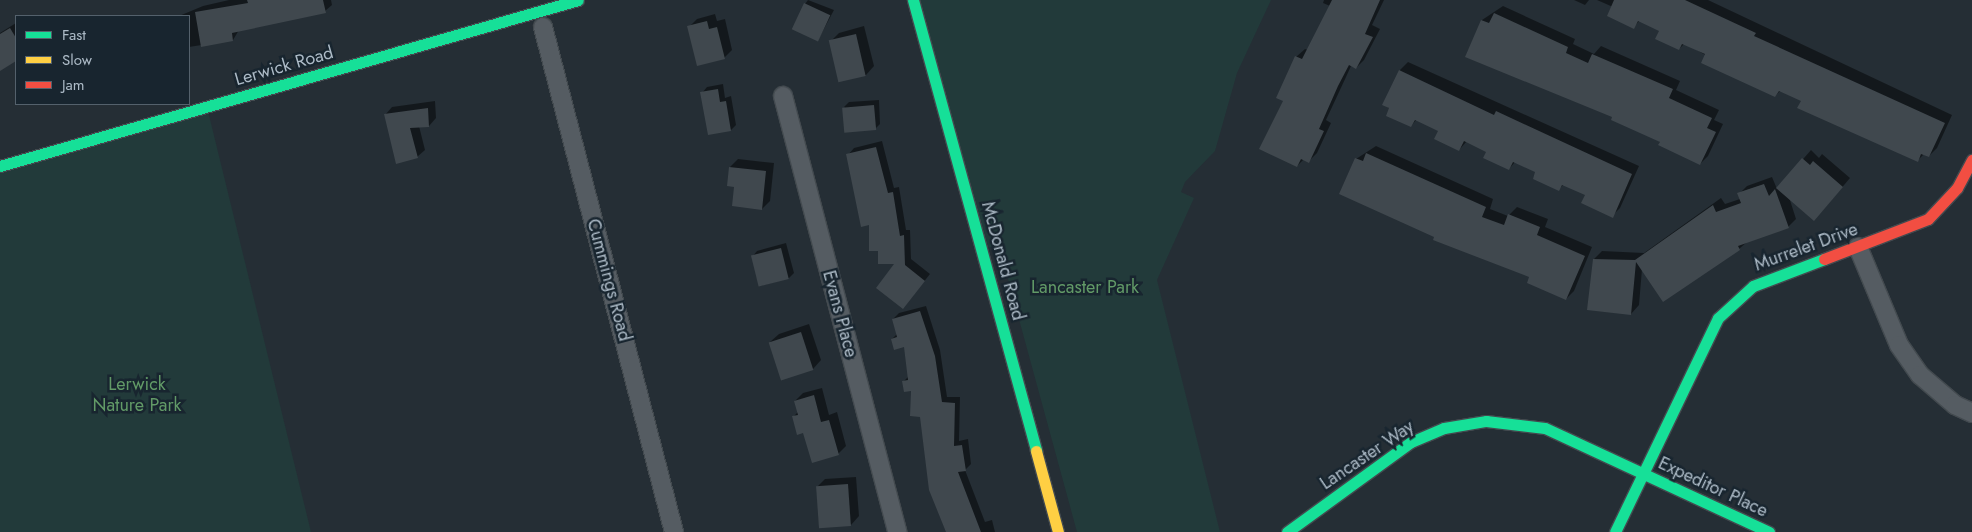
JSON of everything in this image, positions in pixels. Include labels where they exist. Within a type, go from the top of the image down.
[{"type":"street","name":"Lerwick Road","points":[[0,166],[578,0]]},
{"type":"street","name":"McDonald Road","points":[[913,0],[1058,532]]},
{"type":"street","name":"Cummings Road","points":[[543,27],[674,532]]},
{"type":"street","name":"Evans Place","points":[[783,96],[897,532]]},
{"type":"street","name":"Murrelet Drive","points":[[1615,532],[1718,318],[1753,286],[1928,219],[1958,188],[1972,160]]},
{"type":"street","points":[[1858,247],[1898,346],[1920,375],[1955,405],[1972,413]]},
{"type":"street","name":"Lancaster Way","points":[[1287,532],[1412,442],[1444,428],[1486,422],[1544,428],[1643,473]]},
{"type":"street","name":"Expeditor Place","points":[[1643,473],[1769,532]]},
{"type":"green space","name":"Lancaster Park","points":[[913,0],[1271,0],[1237,73],[1215,151],[1185,182],[1181,192],[1194,198],[1157,280],[1220,532],[1077,532],[999,246],[981,249]]},
{"type":"green space","name":"Lerwick Nature Park","points":[[207,107],[311,532],[0,532],[0,166]]},
{"type":"building","points":[[247,0],[323,0],[326,13],[232,33],[233,41],[201,47],[195,12],[248,3]]},
{"type":"building","points":[[1332,0],[1380,0],[1365,34],[1373,37],[1356,69],[1349,65],[1338,86],[1319,129],[1324,131],[1309,163],[1301,159],[1297,167],[1259,149],[1283,101],[1276,98],[1295,56],[1302,59]]},
{"type":"building","points":[[1614,0],[1685,0],[1756,33],[1754,36],[1945,123],[1929,157],[1921,154],[1918,162],[1797,108],[1801,101],[1779,91],[1775,97],[1701,63],[1705,54],[1682,44],[1679,50],[1655,39],[1659,31],[1638,21],[1634,29],[1607,16]]},
{"type":"building","points":[[804,3],[830,15],[818,42],[792,29]]},
{"type":"building","points":[[1494,13],[1568,47],[1566,53],[1588,63],[1592,54],[1673,89],[1669,98],[1712,118],[1707,128],[1716,132],[1700,165],[1658,145],[1660,142],[1611,120],[1612,117],[1465,57],[1481,20],[1489,23]]},
{"type":"building","points":[[707,21],[709,29],[717,27],[725,59],[697,66],[687,26]]},
{"type":"building","points":[[10,28],[15,36],[15,62],[0,71],[0,34]]},
{"type":"building","points":[[856,34],[866,76],[838,82],[829,40]]},
{"type":"building","points":[[1399,70],[1494,115],[1496,111],[1632,174],[1613,218],[1581,203],[1585,195],[1562,185],[1559,191],[1533,179],[1535,172],[1513,162],[1509,170],[1483,158],[1486,152],[1464,141],[1459,151],[1434,139],[1438,131],[1415,120],[1411,127],[1386,116],[1389,108],[1382,105]]},
{"type":"building","points":[[718,89],[720,102],[726,101],[731,131],[708,135],[700,92]]},
{"type":"building","points":[[874,105],[876,130],[844,133],[842,108]]},
{"type":"building","points":[[428,108],[429,127],[410,128],[418,158],[396,164],[384,114]]},
{"type":"building","points":[[876,147],[888,193],[893,192],[900,236],[904,235],[905,265],[925,281],[903,309],[876,288],[894,264],[878,264],[878,251],[869,251],[869,225],[861,227],[846,154]]},
{"type":"building","points":[[1366,153],[1486,207],[1482,217],[1504,225],[1508,214],[1540,227],[1537,235],[1585,256],[1566,300],[1527,283],[1529,277],[1433,240],[1434,237],[1339,194],[1355,158],[1363,161]]},
{"type":"building","points":[[1802,158],[1810,165],[1813,161],[1843,187],[1814,221],[1776,188]]},
{"type":"building","points":[[729,167],[766,171],[762,210],[732,206],[734,187],[727,186]]},
{"type":"building","points":[[1764,184],[1769,196],[1775,189],[1789,228],[1738,246],[1740,250],[1663,302],[1636,262],[1631,315],[1587,310],[1593,259],[1635,260],[1713,205],[1716,212],[1741,203],[1737,193]]},
{"type":"building","points":[[781,248],[789,279],[759,287],[751,255]]},
{"type":"building","points":[[920,311],[935,356],[942,402],[955,403],[954,446],[962,445],[966,471],[958,472],[981,532],[946,532],[929,490],[920,417],[910,416],[911,391],[904,392],[902,381],[908,380],[904,347],[894,350],[891,339],[897,337],[892,319]]},
{"type":"building","points":[[801,332],[813,370],[781,381],[769,343]]},
{"type":"building","points":[[814,395],[821,422],[829,420],[839,455],[812,463],[803,433],[797,435],[792,416],[798,415],[794,401]]},
{"type":"building","points":[[848,484],[851,526],[819,528],[816,486]]},
{"type":"traffic: fast","points":[[0,166],[578,0]]},
{"type":"traffic: fast","points":[[913,0],[1036,451]]},
{"type":"traffic: fast","points":[[1615,532],[1718,318],[1753,286],[1824,259]]},
{"type":"traffic: fast","points":[[1287,532],[1411,442],[1444,428],[1486,421],[1545,428],[1769,532]]},
{"type":"traffic: slow","points":[[1036,451],[1058,532]]},
{"type":"traffic: jam","points":[[1824,259],[1928,219],[1957,188],[1972,160]]}]
